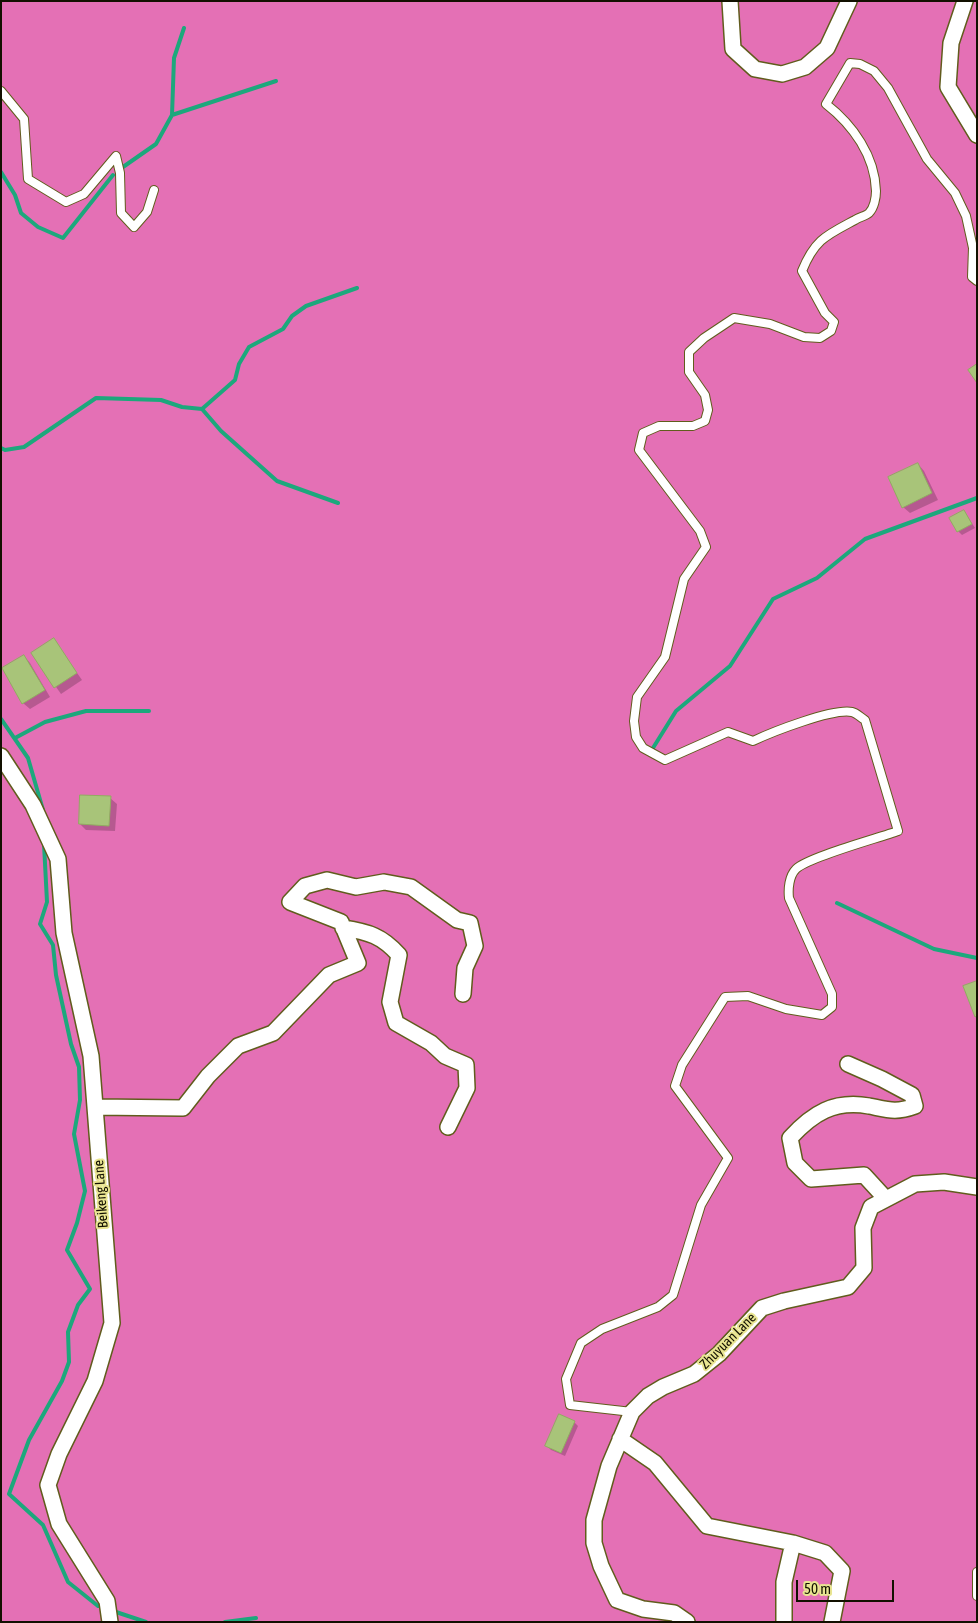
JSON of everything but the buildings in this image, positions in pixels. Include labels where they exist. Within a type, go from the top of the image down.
[{"type":"street","points":[[730,1],[733,49],[755,69],[782,74],[805,67],[827,48],[849,1]]},
{"type":"street","points":[[965,1],[951,44],[948,87],[977,136]]},
{"type":"street","name":"Beikeng Lane","points":[[1,756],[33,805],[58,858],[64,933],[91,1056],[112,1323],[95,1382],[59,1454],[48,1486],[59,1524],[107,1601],[110,1622]]},
{"type":"street","points":[[95,1108],[183,1108],[208,1076],[238,1046],[274,1033],[329,975],[358,963],[341,922],[290,902],[305,886],[327,880],[356,887],[384,882],[411,887],[458,920],[470,923],[475,946],[465,968],[463,994]]},
{"type":"street","points":[[344,928],[364,931],[387,941],[399,955],[390,1002],[396,1023],[432,1043],[446,1056],[466,1064],[467,1088],[448,1127]]},
{"type":"street","points":[[848,1064],[882,1078],[912,1095],[915,1106],[898,1112],[866,1106],[838,1105],[807,1119],[790,1138],[795,1163],[811,1179],[864,1176],[886,1199]]},
{"type":"street","name":"Zhuyuan Lane","points":[[687,1622],[674,1613],[643,1609],[617,1600],[601,1566],[594,1543],[594,1520],[609,1466],[632,1412],[648,1396],[663,1386],[694,1374],[719,1354],[762,1308],[784,1301],[848,1287],[864,1268],[863,1228],[871,1207],[915,1184],[944,1182],[977,1186]]},
{"type":"street","points":[[620,1439],[655,1463],[707,1526],[793,1542],[825,1553],[842,1571],[832,1622]]},
{"type":"street","points":[[784,1622],[784,1582],[793,1542]]},
{"type":"lane","points":[[632,1412],[570,1405],[566,1379],[580,1343],[602,1329],[658,1307],[673,1295],[701,1205],[728,1158],[675,1086],[682,1065],[725,997],[748,996],[786,1009],[822,1015],[832,1007],[832,994],[789,898],[788,887],[796,869],[816,859],[898,831],[865,720],[854,712],[839,712],[771,732],[752,741],[728,732],[666,760],[643,748],[636,738],[634,721],[637,697],[665,658],[684,579],[706,547],[700,531],[639,450],[642,433],[659,426],[693,426],[704,421],[708,410],[705,395],[690,372],[689,352],[704,338],[734,318],[770,324],[804,337],[820,338],[831,331],[834,322],[825,313],[802,270],[810,251],[822,239],[869,213],[876,198],[873,168],[867,151],[849,126],[826,104],[850,63],[860,64],[874,71],[888,88],[898,110],[917,138],[927,159],[955,193],[966,216],[973,248],[972,277],[977,281]]},
{"type":"lane","points":[[1,91],[24,119],[28,179],[66,202],[84,194],[116,156],[120,173],[121,213],[134,226],[148,212],[154,190]]},
{"type":"lane","points":[[977,1572],[977,1596]]},
{"type":"shaded area","points":[[1,1],[977,1],[977,1622],[1,1622]]},
{"type":"waterway","points":[[172,115],[174,58],[184,28]]},
{"type":"waterway","points":[[123,167],[156,144],[172,115],[276,81]]},
{"type":"waterway","points":[[1,172],[15,195],[21,213],[38,227],[63,238],[113,175]]},
{"type":"waterway","points":[[1,448],[5,450],[24,447],[96,398],[161,400],[182,407],[202,409],[235,380],[239,364],[249,347],[283,329],[292,316],[306,306],[357,288]]},
{"type":"waterway","points":[[202,409],[221,431],[277,481],[338,503]]},
{"type":"waterway","points":[[653,748],[676,711],[730,666],[773,599],[817,578],[865,539],[977,498]]},
{"type":"waterway","points":[[15,738],[45,722],[86,711],[149,711]]},
{"type":"waterway","points":[[1,719],[28,758],[43,810]]},
{"type":"waterway","points":[[44,844],[47,902],[40,924],[53,945],[56,975],[71,1044],[79,1067],[80,1100],[74,1134],[85,1191],[77,1223],[67,1250],[90,1289],[78,1305],[68,1332],[69,1362],[62,1381],[29,1440],[9,1494],[43,1525],[68,1582],[98,1606]]},
{"type":"waterway","points":[[837,903],[934,949],[977,958]]},
{"type":"waterway","points":[[116,1612],[146,1622]]},
{"type":"waterway","points":[[225,1622],[256,1618]]}]
